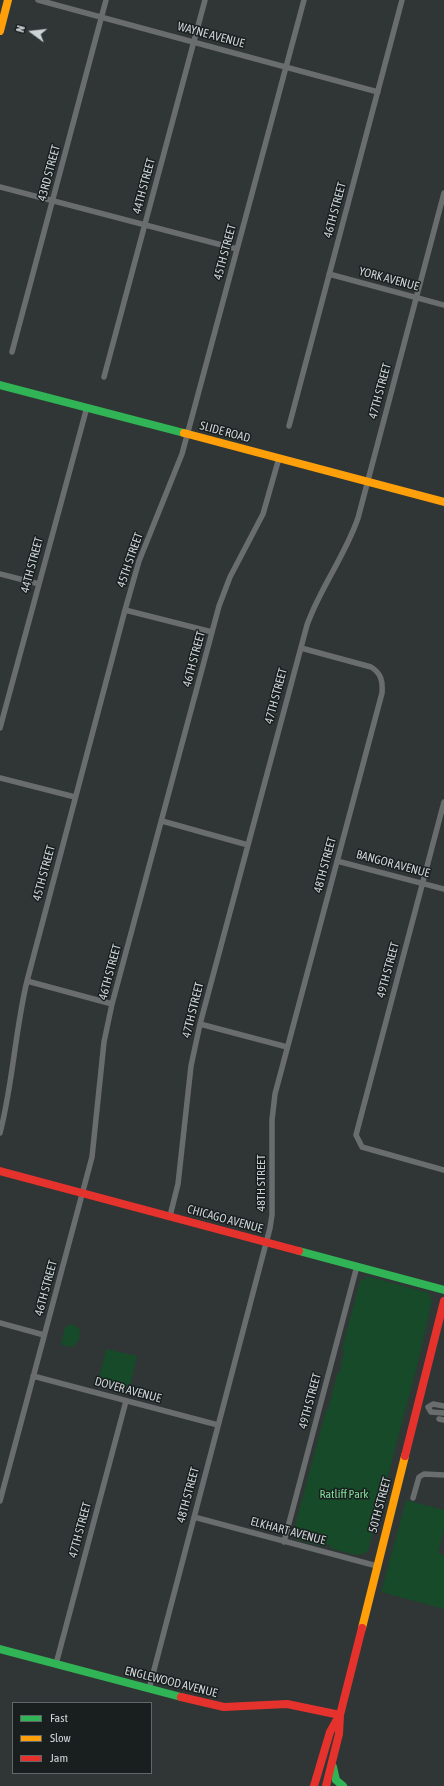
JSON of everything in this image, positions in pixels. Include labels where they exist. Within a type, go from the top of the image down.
[{"type":"main road","points":[[0,30],[8,0]]},
{"type":"main road","name":"SLIDE ROAD","points":[[0,385],[444,502]]},
{"type":"main road","name":"CHICAGO AVENUE","points":[[0,1171],[444,1290]]},
{"type":"main road","name":"50TH STREET","points":[[326,1786],[339,1734],[340,1715],[424,1387],[444,1301]]},
{"type":"main road","name":"ENGLEWOOD AVENUE","points":[[0,1649],[224,1708],[287,1704],[340,1715]]},
{"type":"main road","name":"50TH STREET","points":[[314,1786],[330,1732],[340,1715]]},
{"type":"main road","points":[[333,1757],[334,1777],[338,1783],[343,1786]]},
{"type":"street","name":"WAYNE AVENUE","points":[[38,0],[378,92]]},
{"type":"street","name":"43RD STREET","points":[[12,352],[106,0]]},
{"type":"street","name":"44TH STREET","points":[[104,377],[205,0]]},
{"type":"street","name":"45TH STREET","points":[[0,1133],[6,1111],[18,1024],[27,981],[125,610],[139,561],[176,471],[187,434],[304,0]]},
{"type":"street","name":"46TH STREET","points":[[288,426],[402,0]]},
{"type":"street","points":[[0,187],[144,226],[237,249]]},
{"type":"street","name":"47TH STREET","points":[[170,1216],[178,1184],[190,1066],[300,648],[312,610],[352,535],[444,193]]},
{"type":"street","name":"YORK AVENUE","points":[[329,274],[444,305]]},
{"type":"street","name":"44TH STREET","points":[[0,728],[86,407]]},
{"type":"street","name":"46TH STREET","points":[[0,1501],[92,1157],[104,1042],[112,1004],[212,632],[225,589],[263,514],[279,458]]},
{"type":"street","points":[[0,574],[39,584]]},
{"type":"street","points":[[125,610],[212,632]]},
{"type":"street","name":"48TH STREET","points":[[149,1689],[272,1215],[272,1108],[382,693],[381,677],[371,666],[300,648]]},
{"type":"street","points":[[0,778],[75,797]]},
{"type":"street","name":"49TH STREET","points":[[444,802],[356,1135],[362,1147],[444,1170]]},
{"type":"street","points":[[162,821],[248,845]]},
{"type":"street","name":"BANGOR AVENUE","points":[[337,861],[444,889]]},
{"type":"street","points":[[27,981],[112,1004]]},
{"type":"street","points":[[200,1024],[287,1047]]},
{"type":"street","name":"49TH STREET","points":[[284,1542],[357,1266]]},
{"type":"street","points":[[0,1323],[44,1335]]},
{"type":"street","name":"DOVER AVENUE","points":[[33,1376],[218,1425]]},
{"type":"street","name":"47TH STREET","points":[[56,1664],[126,1401]]},
{"type":"street","points":[[444,1406],[433,1404],[428,1407],[431,1412],[444,1413]]},
{"type":"street","points":[[0,1473],[7,1475]]},
{"type":"street","points":[[413,1498],[419,1477],[424,1474],[444,1475]]},
{"type":"street","name":"ELKHART AVENUE","points":[[194,1517],[377,1566]]},
{"type":"green space","name":"Ratliff Park","points":[[366,1276],[429,1293],[432,1301],[416,1370],[368,1551],[362,1555],[356,1555],[330,1548],[330,1545],[327,1544],[326,1547],[298,1540],[293,1533],[326,1410],[328,1410],[337,1374],[340,1372],[344,1350],[342,1349],[360,1281],[362,1278],[363,1280],[366,1279]]},
{"type":"green space","points":[[72,1324],[80,1329],[79,1340],[73,1347],[61,1345],[65,1327]]},
{"type":"green space","points":[[106,1349],[137,1356],[130,1387],[99,1379]]},
{"type":"green space","points":[[406,1500],[444,1510],[444,1530],[438,1553],[444,1555],[444,1609],[381,1592]]},
{"type":"traffic: fast","points":[[0,385],[184,433]]},
{"type":"traffic: fast","points":[[299,1251],[444,1290]]},
{"type":"traffic: fast","points":[[0,1649],[181,1697]]},
{"type":"traffic: fast","points":[[333,1767],[336,1780],[343,1786]]},
{"type":"traffic: slow","points":[[0,31],[8,0]]},
{"type":"traffic: slow","points":[[184,433],[444,502]]},
{"type":"traffic: slow","points":[[362,1628],[405,1456]]},
{"type":"traffic: jam","points":[[0,1171],[299,1251]]},
{"type":"traffic: jam","points":[[405,1456],[444,1301]]},
{"type":"traffic: jam","points":[[326,1786],[339,1734],[340,1715],[362,1628]]},
{"type":"traffic: jam","points":[[181,1697],[224,1707],[287,1704],[340,1715]]},
{"type":"traffic: jam","points":[[314,1786],[330,1732],[339,1716]]}]
